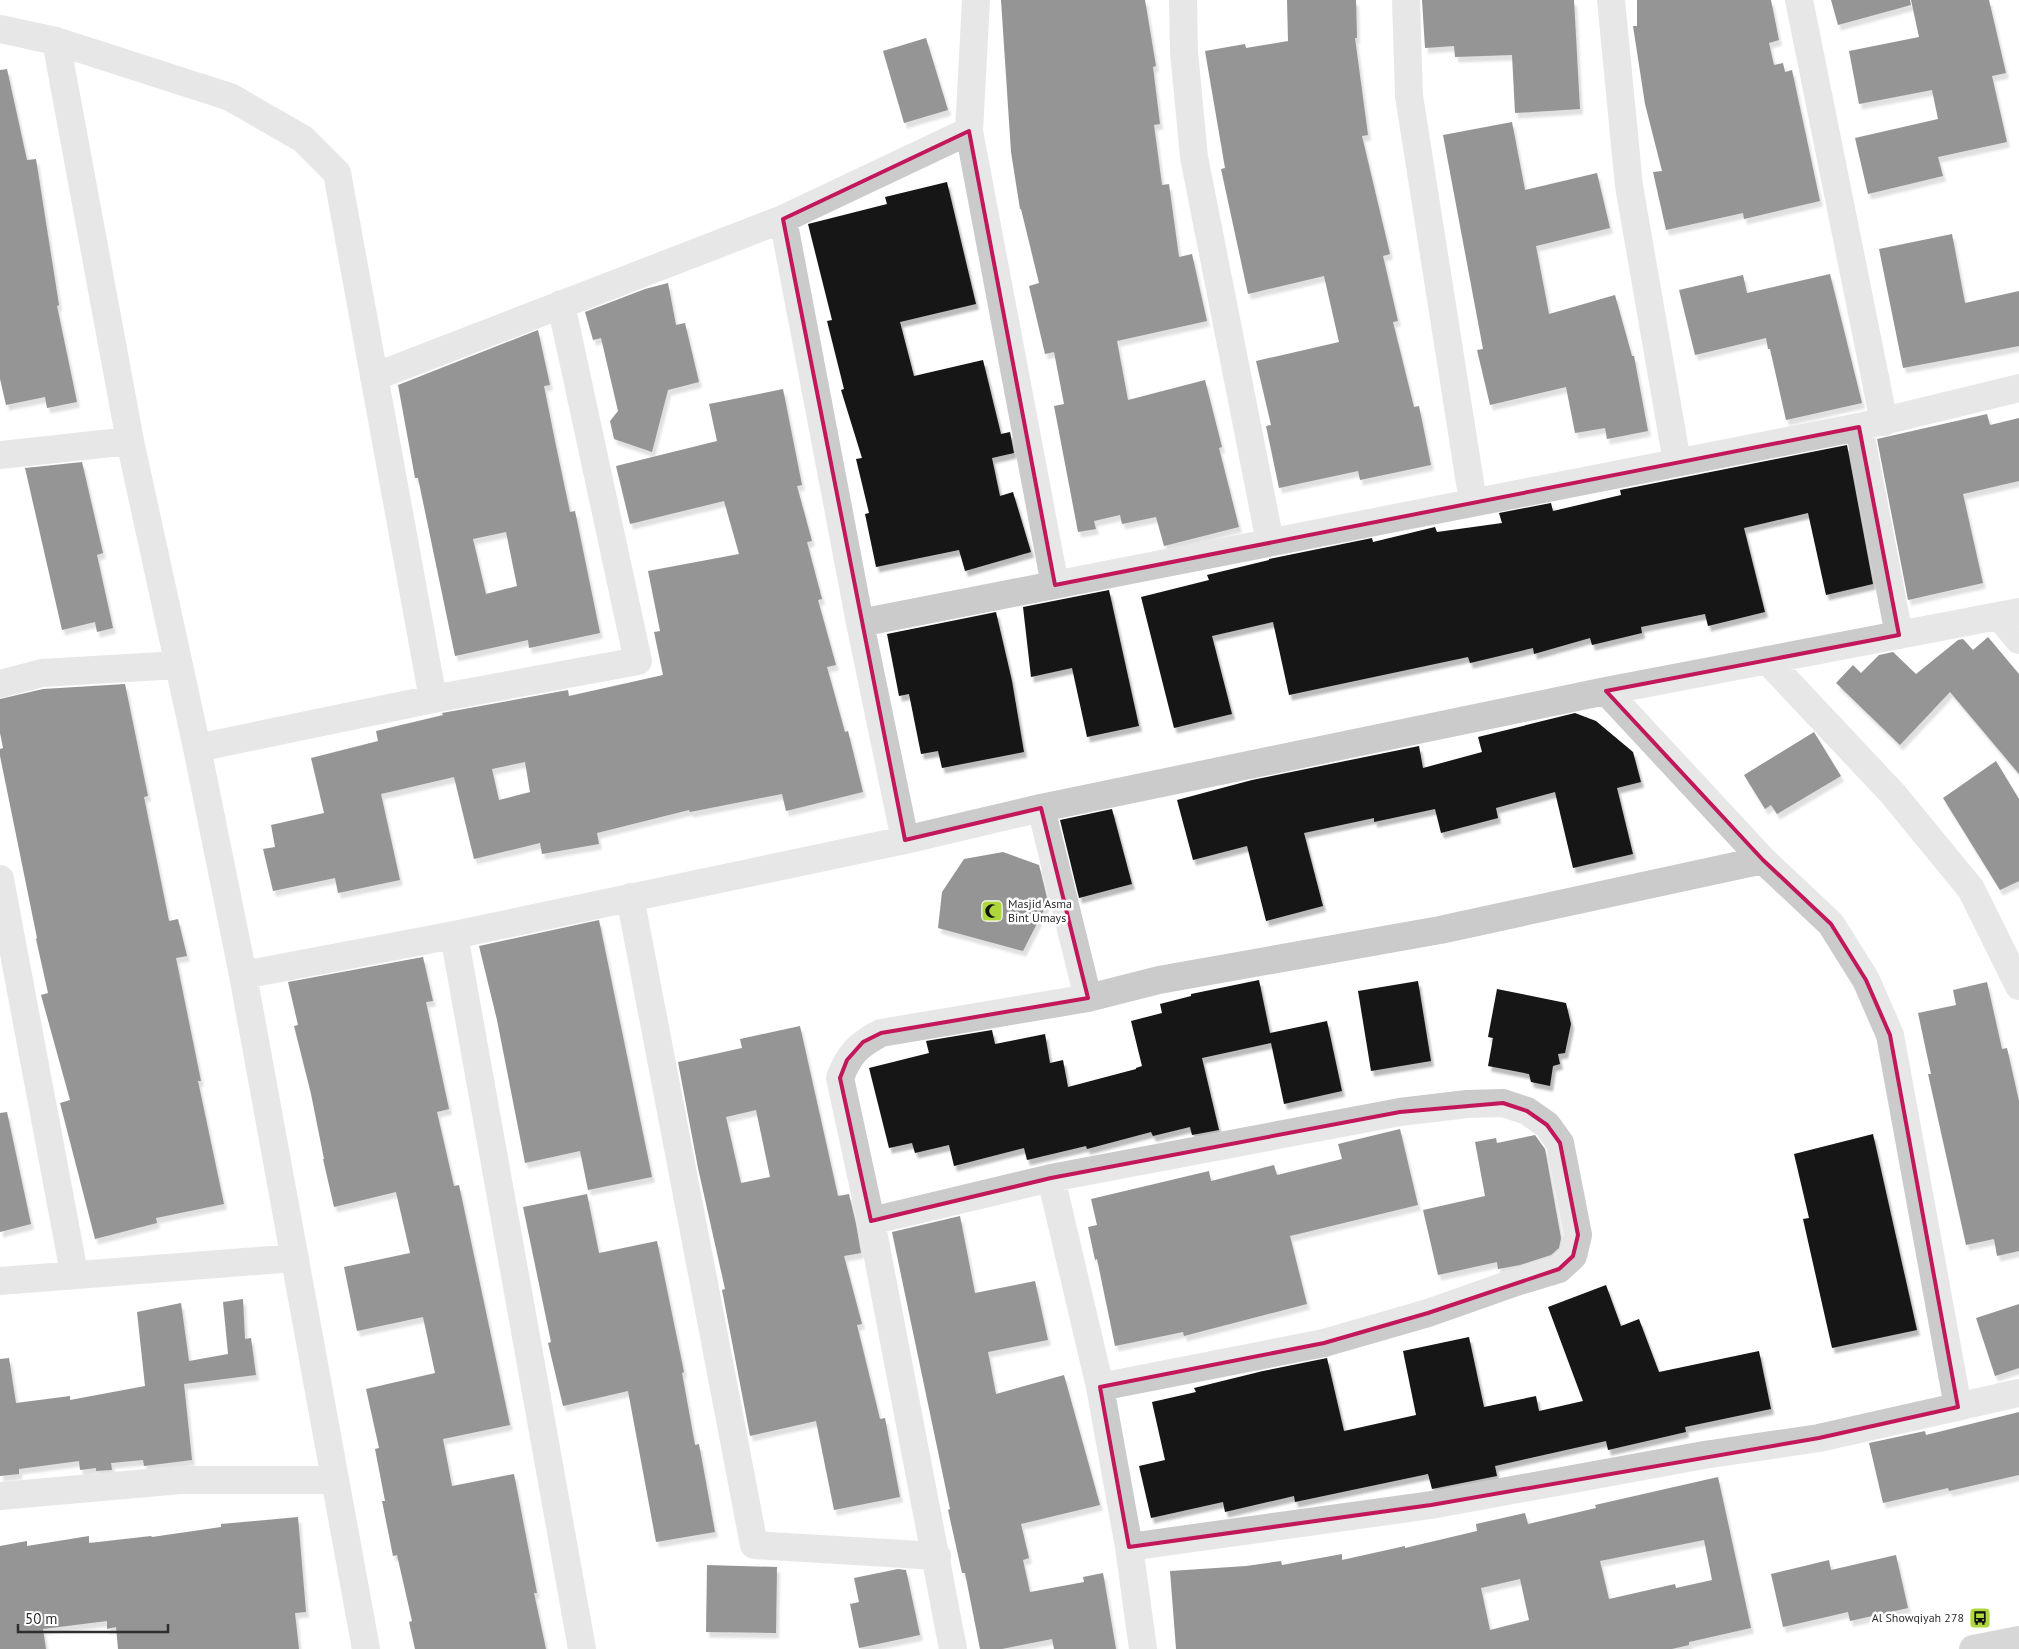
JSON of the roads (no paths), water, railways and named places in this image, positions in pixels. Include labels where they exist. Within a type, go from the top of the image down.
[{"type":"main road","points":[[1973,1649],[2019,1640]]},
{"type":"street","points":[[976,0],[969,131],[1054,585]]},
{"type":"street","points":[[1184,0],[1184,52],[1194,157],[1270,542]]},
{"type":"street","points":[[1406,0],[1409,96],[1473,502]]},
{"type":"street","points":[[1611,0],[1629,186],[1677,462]]},
{"type":"street","points":[[1799,0],[1871,424],[1899,635]]},
{"type":"street","points":[[0,29],[56,41],[230,98],[303,139],[337,173],[433,700]]},
{"type":"street","points":[[56,41],[130,441],[197,748],[243,975],[366,1649]]},
{"type":"street","points":[[374,377],[782,219],[969,131]]},
{"type":"street","points":[[782,219],[860,623],[905,840]]},
{"type":"street","points":[[197,748],[638,661],[561,304]]},
{"type":"street","points":[[860,623],[1871,424],[2019,388]]},
{"type":"street","points":[[0,455],[130,441]]},
{"type":"street","points":[[243,975],[454,935],[905,840],[1041,808],[1606,691],[2009,614],[2019,640]]},
{"type":"street","points":[[1767,660],[1893,794],[1971,889],[2019,986]]},
{"type":"street","points":[[0,684],[42,673],[178,665]]},
{"type":"street","points":[[1606,691],[1763,860],[1831,924],[1866,980],[1890,1035],[1958,1407]]},
{"type":"street","points":[[1041,808],[1088,998]]},
{"type":"street","points":[[953,1649],[937,1556],[871,1221],[840,1078],[847,1060],[864,1042],[881,1033],[1088,998],[1159,980],[1440,930],[1763,860]]},
{"type":"street","points":[[0,878],[74,1274]]},
{"type":"street","points":[[630,897],[754,1545],[937,1556]]},
{"type":"street","points":[[454,935],[582,1649]]},
{"type":"street","points":[[871,1221],[1051,1178],[1400,1112],[1467,1104],[1503,1103],[1527,1111],[1547,1125],[1560,1143],[1578,1234],[1573,1256],[1559,1269],[1428,1313],[1324,1343],[1100,1387]]},
{"type":"street","points":[[1051,1178],[1100,1387],[1129,1547],[1143,1649]]},
{"type":"street","points":[[0,1281],[295,1258]]},
{"type":"street","points":[[1129,1547],[1431,1505],[1704,1455],[1819,1438],[2019,1393]]},
{"type":"street","points":[[0,1496],[181,1480],[335,1480]]},
{"type":"place","name":"Masjid Asma Bint Umays","points":[[992,911]]},
{"type":"place","name":"Al Showqiyah 278","points":[[1980,1618]]}]
